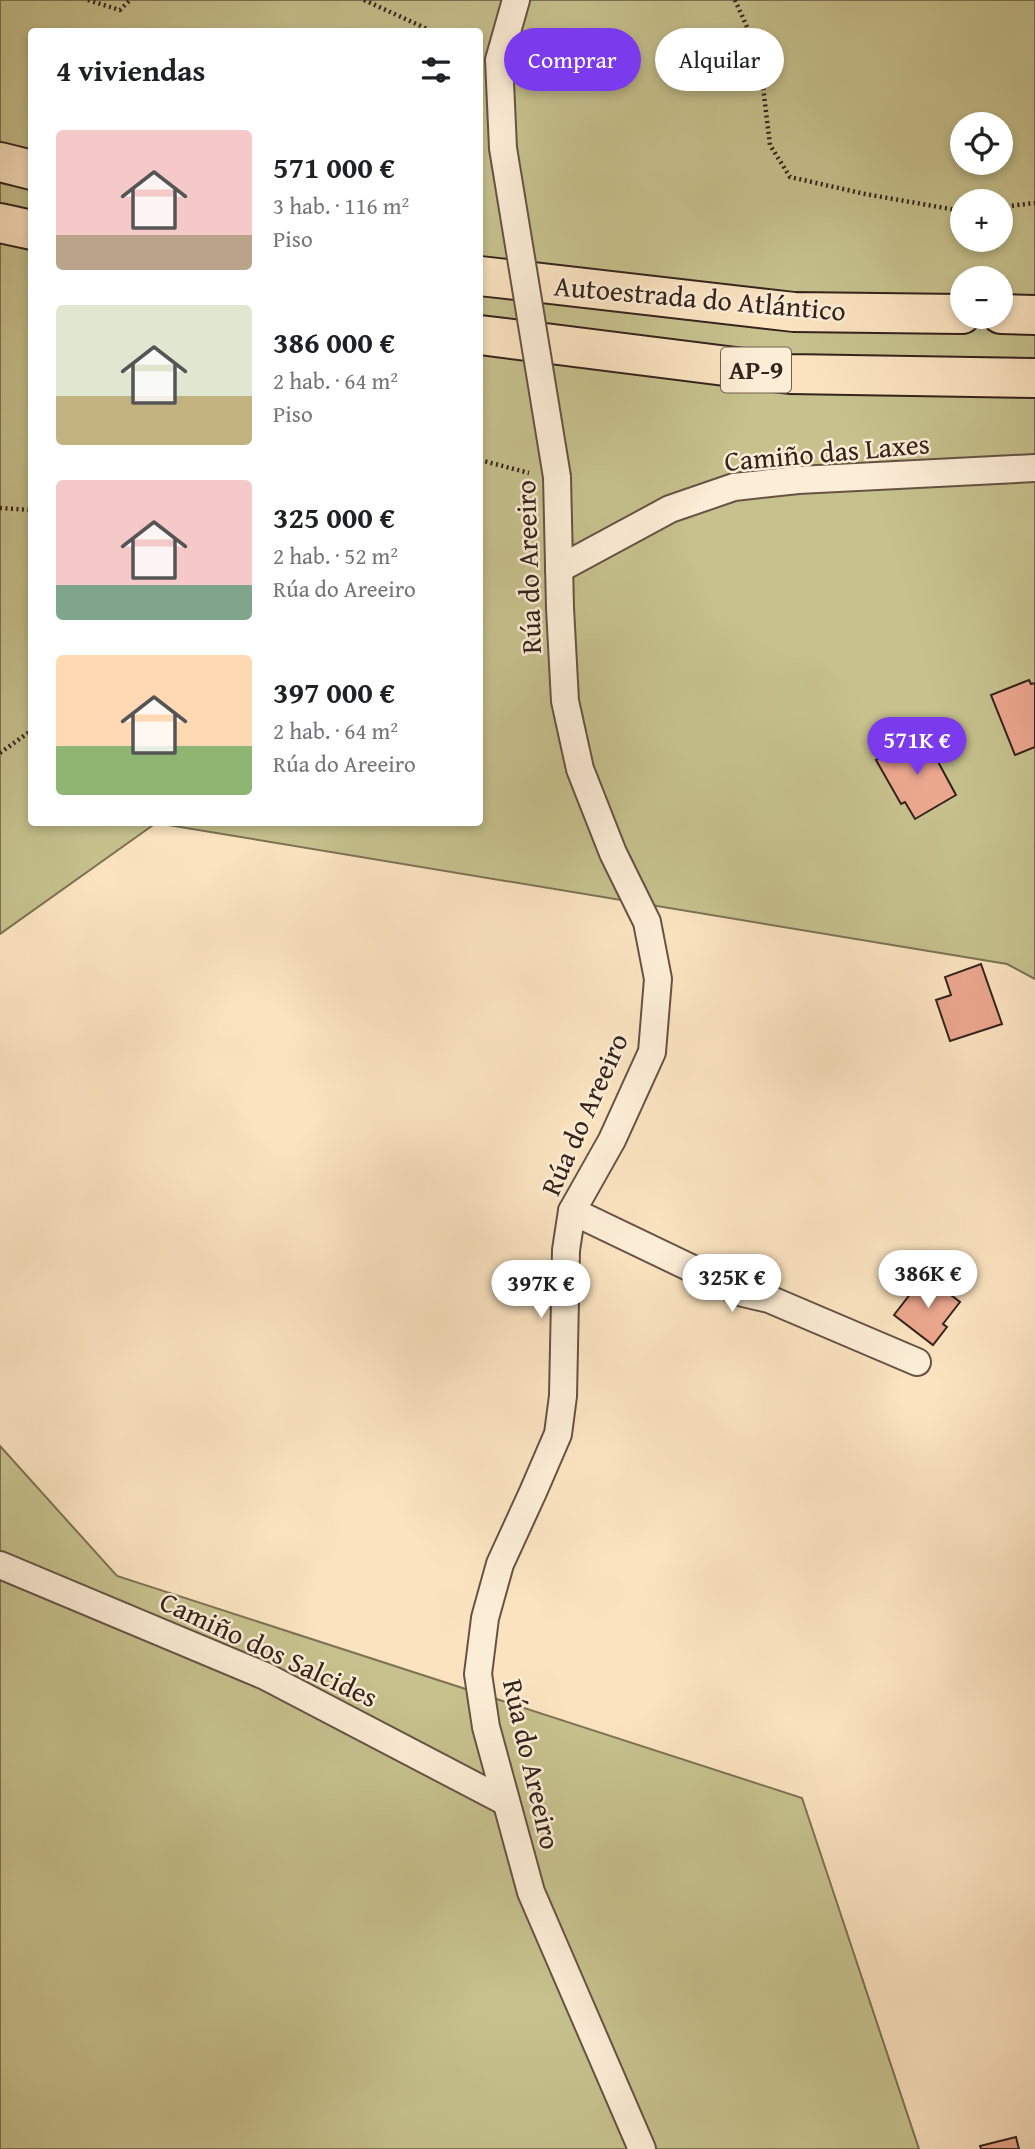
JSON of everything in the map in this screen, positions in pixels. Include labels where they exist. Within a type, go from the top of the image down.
[{"type":"highway","points":[[0,162],[28,169]]},
{"type":"highway","points":[[0,223],[28,229]]},
{"type":"highway","name":"Autoestrada do Atlántico","points":[[483,276],[794,312],[950,314]]},
{"type":"highway","points":[[1013,314],[1035,315]]},
{"type":"highway","name":"AP-9","points":[[483,335],[790,374],[1035,378]]},
{"type":"street","name":"Rúa do Areeiro","points":[[516,0],[499,60],[503,148],[557,479],[565,701],[580,769],[613,853],[647,922],[658,979],[652,1052],[612,1140],[572,1211],[566,1250],[562,1396],[558,1434],[500,1564],[485,1618],[478,1674],[486,1727],[531,1892],[642,2149]]},
{"type":"street","name":"Camiño das Laxes","points":[[559,569],[670,509],[734,487],[798,480],[1035,468]]},
{"type":"street","points":[[572,1211],[743,1293],[769,1298],[917,1362]]},
{"type":"street","name":"Camiño dos Salcides","points":[[0,1565],[265,1676],[506,1801]]},
{"type":"path","points":[[88,0],[120,10],[130,0]]},
{"type":"path","points":[[364,0],[426,28]]},
{"type":"path","points":[[735,0],[759,54],[770,145],[790,177],[950,209]]},
{"type":"path","points":[[1013,205],[1035,202]]},
{"type":"path","points":[[483,461],[557,479]]},
{"type":"path","points":[[0,508],[28,510]]},
{"type":"path","points":[[0,753],[28,733]]},
{"type":"shaded area","points":[[0,0],[1035,0],[1035,979],[1007,964],[174,826],[483,826],[483,28],[28,28],[28,826],[152,826],[0,934]]},
{"type":"shaded area","points":[[0,1446],[117,1576],[802,1798],[919,2149],[0,2149]]},
{"type":"building","points":[[1029,680],[1031,684],[1035,683],[1035,747],[1015,755],[991,695]]},
{"type":"building","points":[[923,734],[956,795],[915,819],[905,802],[901,804],[876,760]]},
{"type":"building","points":[[981,964],[1002,1024],[950,1041],[936,1000],[951,995],[945,977]]},
{"type":"building","points":[[925,1275],[960,1302],[943,1324],[947,1327],[933,1345],[894,1315]]},
{"type":"building","points":[[1016,2137],[1019,2149],[981,2149],[980,2146]]}]
